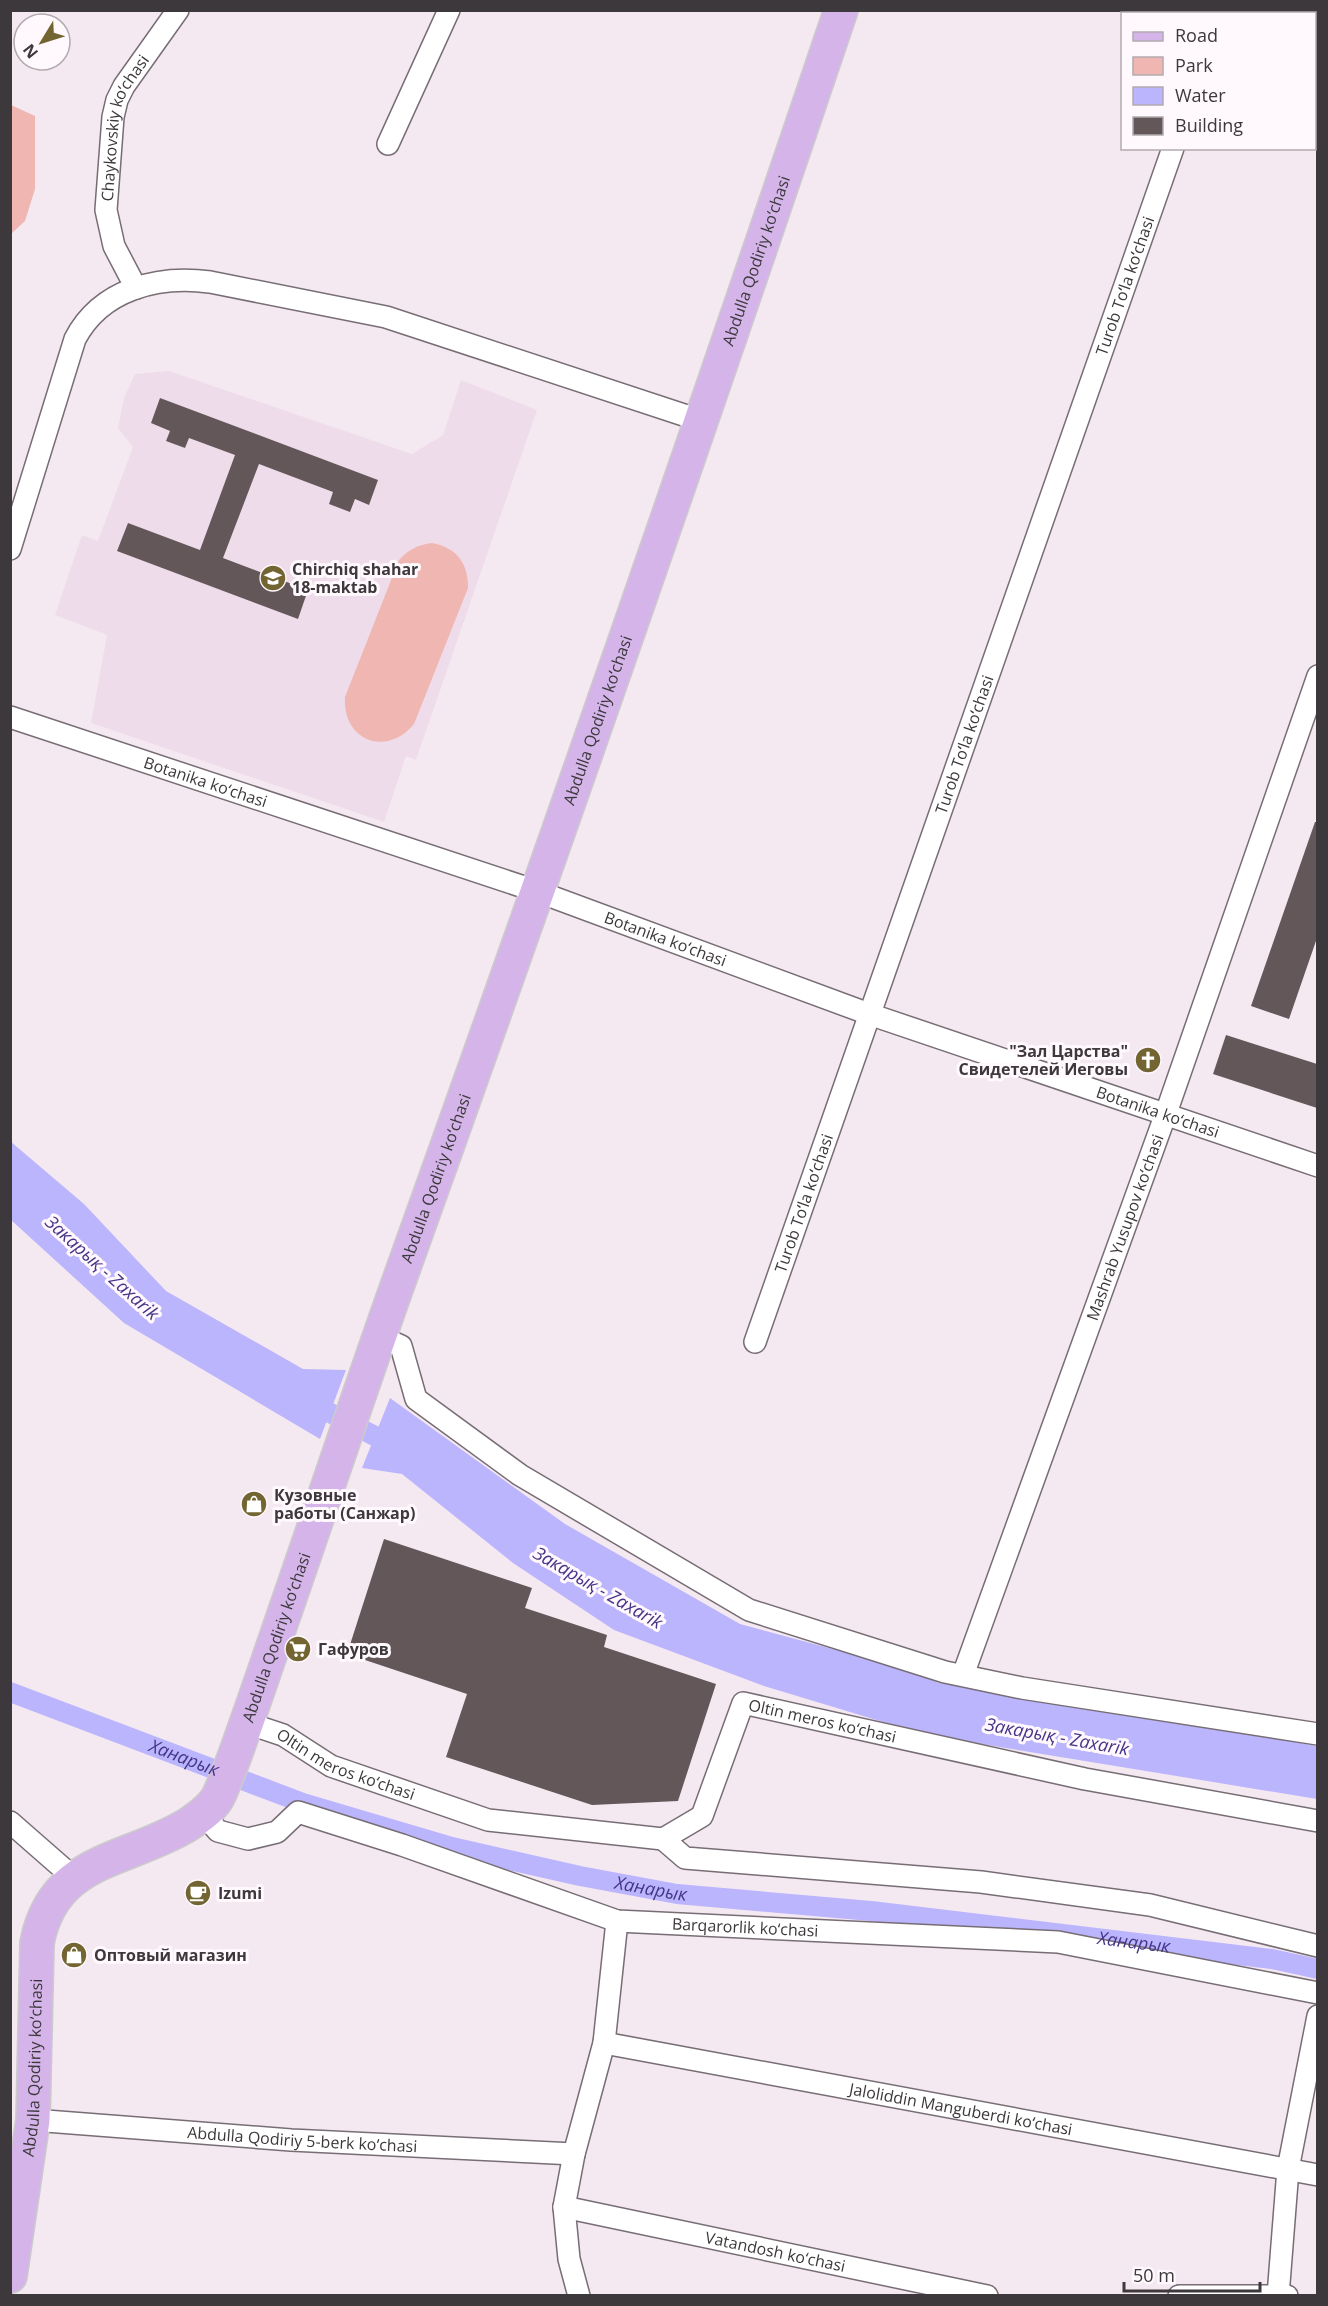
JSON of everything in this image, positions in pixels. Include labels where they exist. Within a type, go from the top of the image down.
[{"type":"main road","name":"Abdulla Qodiriy ko‘chasi","points":[[10,2276],[33,2120],[37,1943],[40,1927],[59,1894],[74,1878],[109,1858],[149,1845],[210,1808],[247,1723],[375,1348],[539,892],[841,10]]},
{"type":"street","name":"Chaykovskiy ko‘chasi","points":[[136,288],[114,246],[106,210],[113,117],[117,100],[124,86],[178,10]]},
{"type":"street","points":[[388,144],[449,10]]},
{"type":"street","name":"Turob To‘la ko‘chasi","points":[[754,1342],[1172,150]]},
{"type":"street","points":[[10,549],[75,339],[85,322],[111,299],[136,288],[165,281],[188,279],[386,317],[702,421]]},
{"type":"street","name":"Mashrab Yusupov ko‘chasi","points":[[963,1675],[1165,1116],[1317,676]]},
{"type":"street","name":"Botanika ko‘chasi","points":[[10,717],[539,892],[869,1014],[1317,1166]]},
{"type":"street","points":[[375,1348],[401,1346],[416,1399],[520,1475],[749,1610],[945,1672],[1022,1688],[1317,1734]]},
{"type":"street","name":"Oltin meros ko‘chasi","points":[[247,1723],[283,1735],[331,1766],[488,1820],[663,1839],[702,1816],[743,1703],[1085,1779],[1317,1821]]},
{"type":"street","name":"Barqarorlik ko‘chasi","points":[[210,1808],[218,1831],[248,1839],[277,1832],[298,1812],[402,1845],[617,1921],[1058,1942],[1317,1994]]},
{"type":"street","points":[[10,1822],[74,1878]]},
{"type":"street","points":[[663,1839],[685,1858],[981,1882],[1150,1905],[1317,1946]]},
{"type":"street","points":[[579,2295],[569,2259],[564,2207],[574,2154],[604,2043],[617,1921]]},
{"type":"street","points":[[1278,2295],[1288,2169],[1317,2016]]},
{"type":"street","name":"Jaloliddin Manguberdi ko‘chasi","points":[[604,2043],[1317,2175]]},
{"type":"street","name":"Abdulla Qodiriy 5-berk ko‘chasi","points":[[33,2120],[291,2140],[574,2154]]},
{"type":"street","name":"Vatandosh ko‘chasi","points":[[564,2207],[987,2295]]},
{"type":"street","points":[[1179,2295],[1287,2295]]},
{"type":"shaded area","name":"Chirchiq shahar 18-maktab","points":[[169,371],[412,454],[443,435],[461,380],[537,410],[416,760],[406,756],[384,822],[91,723],[107,635],[55,615],[82,535],[98,541],[133,447],[118,428],[124,398],[135,374]]},
{"type":"green space","points":[[11,105],[35,116],[35,189],[25,221],[11,234]]},
{"type":"green space","points":[[432,543],[441,545],[459,558],[466,571],[468,588],[414,724],[403,734],[391,740],[379,742],[368,739],[358,733],[351,724],[346,712],[345,697],[399,560],[414,548]]},
{"type":"water","points":[[10,1141],[84,1204],[166,1291],[303,1369],[346,1370],[320,1439],[124,1323],[11,1220]]},
{"type":"water","points":[[390,1398],[565,1524],[740,1624],[900,1667],[939,1683],[1317,1746],[1317,1799],[926,1735],[764,1686],[614,1630],[513,1563],[402,1474],[362,1468]]},
{"type":"building","points":[[160,398],[378,480],[369,505],[355,499],[350,512],[329,504],[333,492],[259,464],[223,558],[308,590],[298,619],[117,551],[128,523],[200,550],[235,455],[189,438],[185,448],[166,441],[170,431],[151,423]]},
{"type":"building","points":[[1315,822],[1317,822],[1317,938],[1289,1019],[1251,1006]]},
{"type":"building","points":[[1226,1035],[1317,1064],[1317,1108],[1213,1074]]},
{"type":"building","points":[[384,1539],[532,1588],[525,1608],[607,1635],[604,1647],[716,1684],[678,1801],[592,1805],[446,1757],[467,1694],[347,1654]]},
{"type":"waterway","name":"Закарық - Zaxarik","points":[[307,1401],[398,1448]]},
{"type":"waterway","name":"Ханарык","points":[[10,1692],[303,1803],[452,1847],[580,1876],[677,1894],[871,1911],[1272,1959],[1318,1969]]},
{"type":"place","name":"Chirchiq shahar 18-maktab","points":[[273,578]]},
{"type":"place","name":"\"Зал Царства\" Свидетелей Иеговы","points":[[1148,1060]]},
{"type":"place","name":"Кузовные работы (Санжар)","points":[[254,1504]]},
{"type":"place","name":"Гафуров","points":[[298,1649]]},
{"type":"place","name":"Izumi","points":[[198,1893]]},
{"type":"place","name":"Оптовый магазин","points":[[74,1955]]}]
